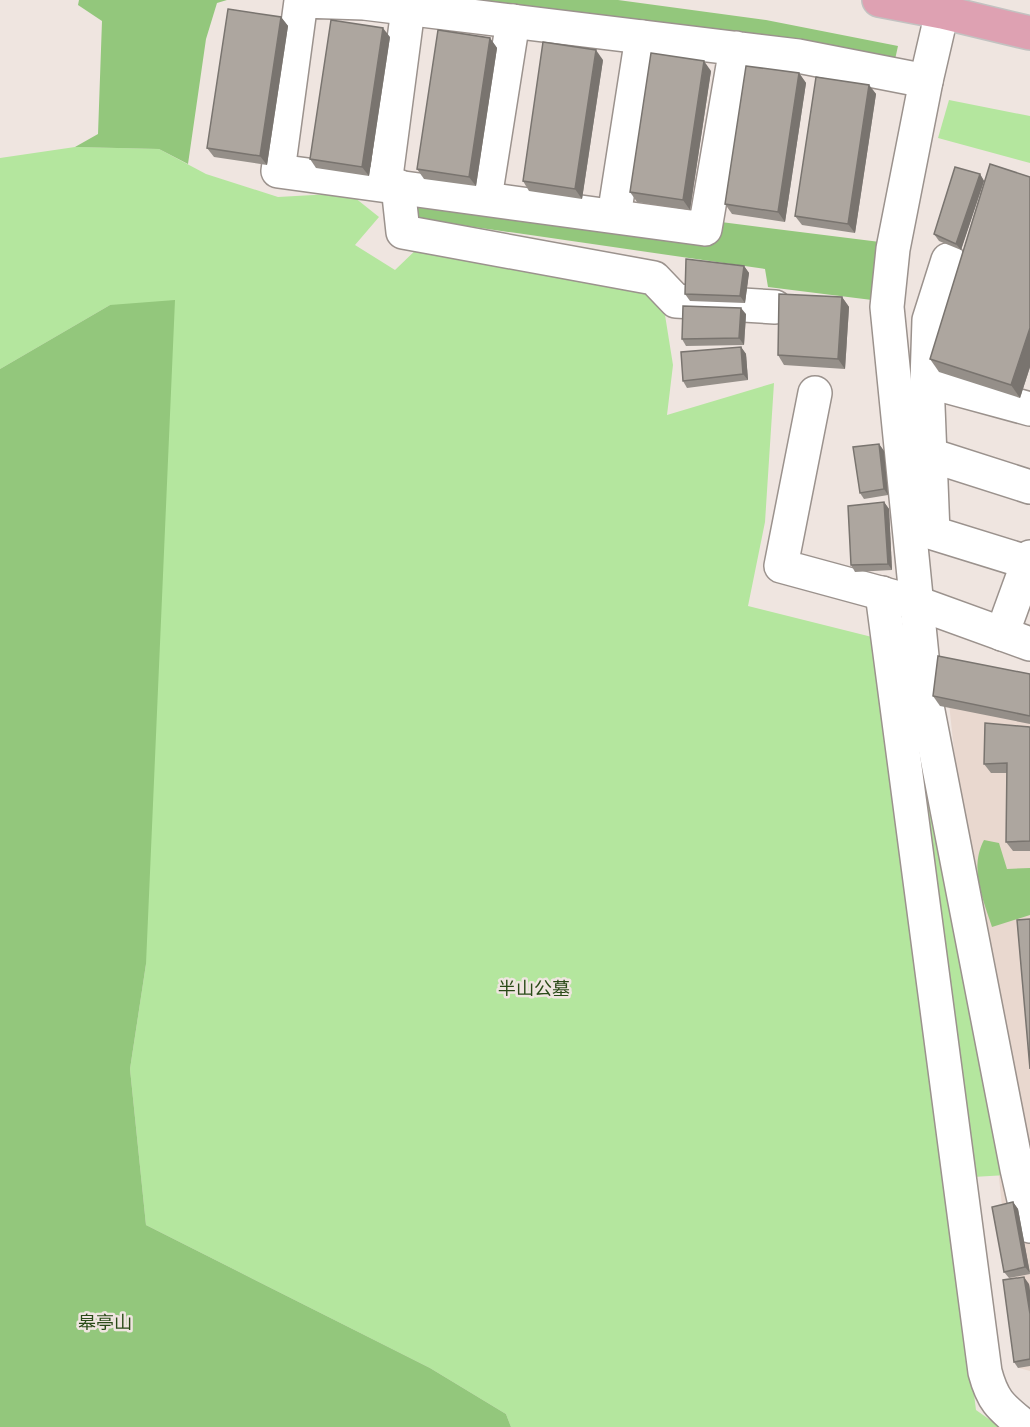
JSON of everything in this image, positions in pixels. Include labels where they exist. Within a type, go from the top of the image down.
[{"type":"main road","points":[[879,0],[1030,33]]},
{"type":"street","points":[[736,48],[705,229],[278,171],[301,2],[364,3],[736,48],[798,56],[926,81]]},
{"type":"street","points":[[408,9],[392,185],[403,232],[654,278],[676,301],[775,307]]},
{"type":"street","points":[[942,12],[893,249],[887,307],[927,706],[1030,1226]]},
{"type":"street","points":[[485,198],[513,21]]},
{"type":"street","points":[[614,216],[642,37]]},
{"type":"street","points":[[815,393],[781,566],[917,603],[1016,639],[1029,561],[933,533],[927,381],[929,320],[948,260]]},
{"type":"street","points":[[927,381],[1030,409]]},
{"type":"street","points":[[930,455],[1030,487]]},
{"type":"street","points":[[882,593],[985,1372],[990,1390],[1001,1407],[1028,1427]]},
{"type":"shaded area","points":[[945,665],[1030,696],[1030,1371],[1019,1368]]},
{"type":"green space","points":[[79,0],[227,0],[217,3],[206,39],[188,164],[159,149],[75,147],[98,134],[102,21],[78,5]]},
{"type":"green space","points":[[409,0],[618,0],[766,20],[898,46],[894,64]]},
{"type":"green space","points":[[949,100],[1030,116],[1030,163],[938,138]]},
{"type":"green space","name":"半山公墓","points":[[75,147],[159,149],[206,174],[278,197],[349,193],[379,217],[355,245],[395,270],[421,245],[649,290],[665,315],[673,365],[667,415],[774,383],[765,522],[748,606],[880,639],[976,1410],[1000,1427],[511,1427],[506,1414],[430,1368],[146,1225],[130,1069],[146,964],[110,305],[0,369],[0,158]]},
{"type":"green space","points":[[416,202],[716,242],[721,222],[880,242],[872,300],[768,287],[765,269],[419,219]]},
{"type":"green space","name":"皋亭山","points":[[175,300],[146,964],[130,1069],[146,1225],[430,1368],[506,1414],[511,1427],[0,1427],[0,369],[110,305]]},
{"type":"green space","points":[[919,739],[1007,1175],[973,1177],[910,743]]},
{"type":"green space","points":[[984,840],[999,843],[1007,869],[1030,868],[1030,915],[992,927],[979,884],[978,861]]},
{"type":"building","points":[[228,9],[281,17],[260,156],[207,148]]},
{"type":"building","points":[[331,20],[383,28],[362,167],[310,159]]},
{"type":"building","points":[[438,30],[490,38],[469,177],[417,169]]},
{"type":"building","points":[[543,42],[596,50],[575,189],[523,181]]},
{"type":"building","points":[[651,53],[704,61],[683,200],[630,192]]},
{"type":"building","points":[[746,66],[799,73],[778,212],[725,204]]},
{"type":"building","points":[[816,77],[869,85],[848,224],[795,216]]},
{"type":"building","points":[[990,164],[1030,177],[1030,328],[1011,385],[930,359]]},
{"type":"building","points":[[955,167],[980,174],[956,244],[934,234]]},
{"type":"building","points":[[686,259],[744,266],[740,296],[685,294]]},
{"type":"building","points":[[779,294],[842,297],[838,359],[778,355]]},
{"type":"building","points":[[683,306],[741,308],[739,338],[682,339]]},
{"type":"building","points":[[741,347],[743,374],[683,381],[681,352]]},
{"type":"building","points":[[879,444],[884,489],[860,493],[853,447]]},
{"type":"building","points":[[884,502],[888,564],[851,565],[848,506]]},
{"type":"building","points":[[938,656],[1030,674],[1030,716],[933,696]]},
{"type":"building","points":[[985,723],[1030,727],[1030,841],[1006,842],[1007,763],[984,764]]},
{"type":"building","points":[[1030,919],[1030,1069],[1017,920]]},
{"type":"building","points":[[1013,1202],[1025,1267],[1004,1272],[992,1207]]},
{"type":"building","points":[[1024,1277],[1030,1314],[1030,1359],[1014,1362],[1003,1280]]}]
